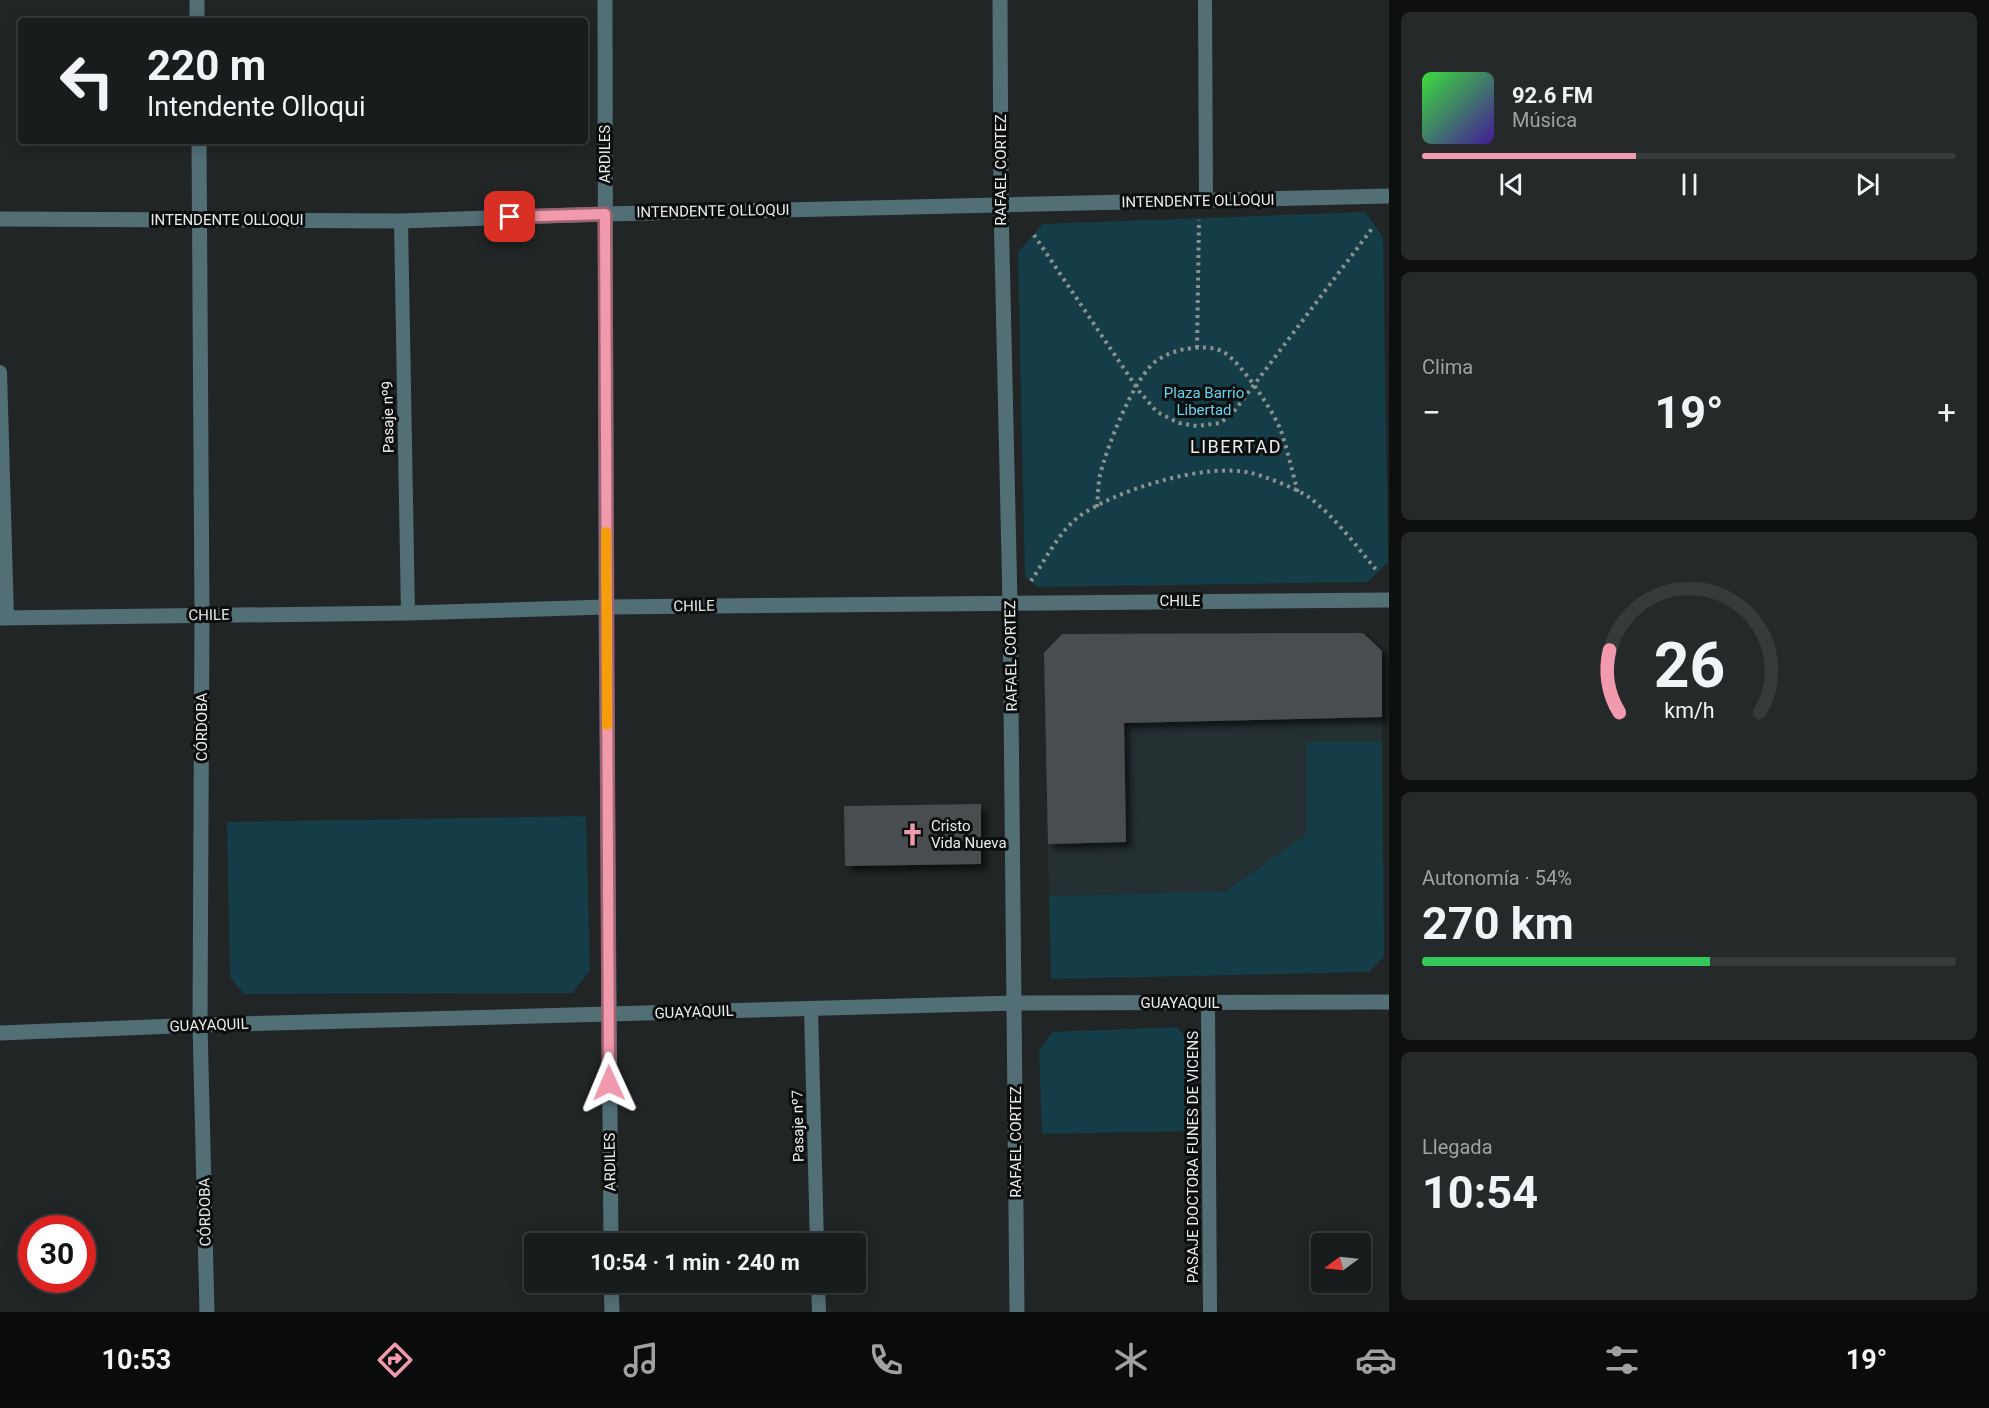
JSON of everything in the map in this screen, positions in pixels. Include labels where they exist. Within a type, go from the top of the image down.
[{"type":"street","points":[[197,0],[197,18]]},
{"type":"street","name":"ARDILES","points":[[604,0],[611,1233]]},
{"type":"street","name":"RAFAEL CORTEZ","points":[[1000,0],[1001,205],[1011,602],[1017,1312]]},
{"type":"street","name":"CÓRDOBA","points":[[199,144],[202,615],[200,1025],[207,1312]]},
{"type":"street","name":"INTENDENTE OLLOQUI","points":[[0,219],[401,221],[605,214],[1389,196]]},
{"type":"street","name":"CHILE","points":[[4,618],[408,613],[606,607],[1389,600]]},
{"type":"street","name":"GUAYAQUIL","points":[[0,1033],[200,1025],[1014,1003],[1389,1002]]},
{"type":"street","points":[[612,1293],[612,1312]]},
{"type":"lane","points":[[1205,0],[1206,200]]},
{"type":"lane","name":"Pasaje nº9","points":[[401,221],[408,613]]},
{"type":"lane","points":[[0,372],[4,618]]},
{"type":"lane","name":"PASAJE DOCTORA FUNES DE VICENS","points":[[1208,1003],[1210,1312]]},
{"type":"lane","name":"Pasaje nº7","points":[[812,1009],[817,1233]]},
{"type":"lane","points":[[818,1293],[819,1312]]},
{"type":"path","points":[[1197,348],[1199,219]]},
{"type":"path","points":[[1034,235],[1139,391],[1157,412],[1179,423],[1197,426],[1220,423],[1232,414],[1374,226]]},
{"type":"path","points":[[1097,507],[1099,478],[1107,450],[1124,412],[1141,380],[1155,362],[1178,349],[1208,347],[1224,352],[1237,364],[1280,428],[1298,492]]},
{"type":"path","points":[[1031,581],[1065,532],[1077,519],[1097,507],[1132,488],[1173,477],[1215,471],[1250,472],[1309,497],[1332,519],[1378,572]]},
{"type":"shaded area","points":[[1363,633],[1382,651],[1382,742],[1307,742],[1308,834],[1224,892],[1049,896],[1044,653],[1062,634]]},
{"type":"green space","name":"Plaza Barrio Libertad","points":[[1365,212],[1383,237],[1388,562],[1368,582],[1038,587],[1025,577],[1018,252],[1043,224]]},
{"type":"green space","points":[[1307,742],[1382,742],[1384,956],[1369,972],[1051,979],[1049,896],[1224,892],[1307,834]]},
{"type":"green space","points":[[586,816],[590,971],[572,993],[244,994],[230,977],[227,822]]},
{"type":"green space","points":[[1177,1027],[1191,1045],[1192,1131],[1042,1134],[1039,1051],[1052,1032]]},
{"type":"building","points":[[1363,633],[1382,651],[1382,717],[1124,723],[1126,842],[1048,844],[1044,653],[1062,634]]},
{"type":"building","name":"Cristo Vida Nueva","points":[[981,804],[981,864],[845,866],[844,806]]},
{"type":"slow traffic","points":[[606,532],[607,725]]},
{"type":"place","name":"Cristo Vida Nueva","points":[[913,835]]},
{"type":"district","name":"LIBERTAD","points":[[1236,446]]},
{"type":"route","points":[[510,217],[605,214],[609,1083]]}]
